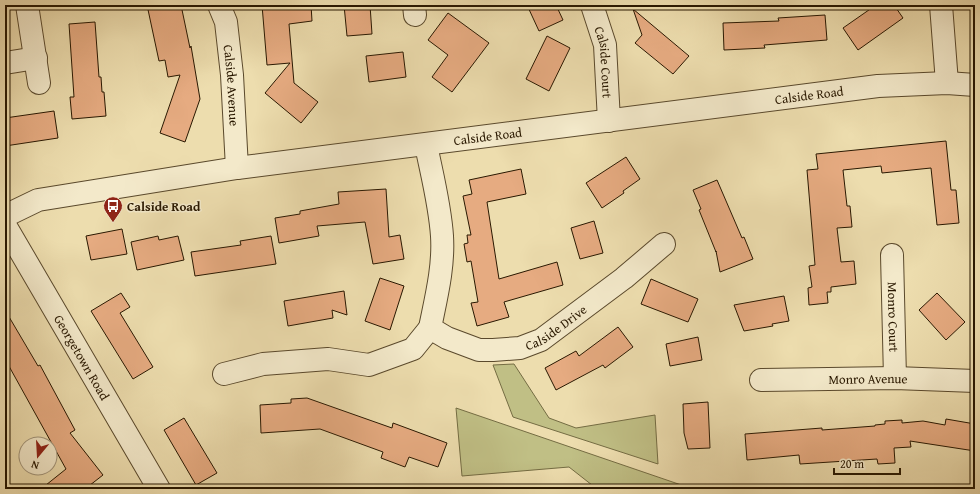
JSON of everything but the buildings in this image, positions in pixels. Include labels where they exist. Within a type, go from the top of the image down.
[{"type":"street","points":[[27,5],[39,83]]},
{"type":"street","name":"Calside Avenue","points":[[219,5],[226,22],[232,75],[238,168]]},
{"type":"street","name":"Calside Court","points":[[592,5],[605,45],[609,121]]},
{"type":"street","points":[[940,5],[947,83]]},
{"type":"street","points":[[5,63],[36,58]]},
{"type":"street","name":"Calside Road","points":[[5,216],[38,200],[238,168],[871,87],[947,83],[975,85]]},
{"type":"street","points":[[224,374],[263,364],[328,360],[369,365],[413,349],[430,328],[440,284],[442,237],[437,195],[426,145]]},
{"type":"street","name":"Georgetown Road","points":[[5,225],[159,489]]},
{"type":"street","name":"Calside Drive","points":[[430,328],[446,338],[479,350],[520,348],[541,340],[624,278],[664,244]]},
{"type":"street","name":"Monro Court","points":[[892,255],[895,378]]},
{"type":"street","name":"Monro Avenue","points":[[761,380],[895,378],[975,381]]},
{"type":"shaded area","points":[[514,364],[549,418],[576,428],[655,415],[658,464],[513,417],[493,365]]},
{"type":"shaded area","points":[[456,408],[693,489],[597,489],[569,467],[462,476]]},
{"type":"place","name":"Calside Road","points":[[113,223]]}]
